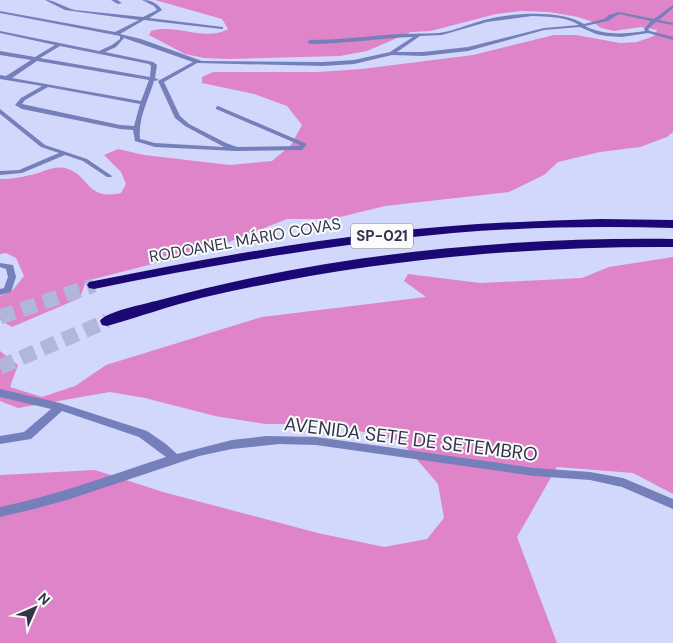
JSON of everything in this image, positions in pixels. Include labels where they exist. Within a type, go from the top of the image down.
[{"type":"highway","name":"RODOANEL MÁRIO COVAS","points":[[94,285],[166,270],[322,243],[409,232],[555,224],[673,224]]},
{"type":"highway","name":"SP-021","points":[[107,321],[141,308],[197,293],[385,260],[561,245],[673,242]]},
{"type":"street","points":[[47,0],[65,9],[76,11],[221,28]]},
{"type":"street","points":[[113,0],[120,3]]},
{"type":"street","points":[[119,35],[160,10],[156,5],[144,0]]},
{"type":"street","points":[[648,32],[648,26],[673,6]]},
{"type":"street","points":[[0,12],[119,35],[196,62],[323,64],[364,61],[392,53],[407,45],[419,35]]},
{"type":"street","points":[[392,53],[423,54],[468,49],[544,29],[581,26],[606,20],[619,13],[656,19],[673,24]]},
{"type":"street","points":[[310,42],[336,42],[442,34],[488,21],[532,15],[574,20],[582,22],[583,25],[581,26]]},
{"type":"street","points":[[581,26],[595,33],[614,36],[648,32],[673,39]]},
{"type":"street","points":[[0,32],[154,65],[152,80],[143,103],[137,128],[137,140],[145,144],[236,149],[301,148],[304,144],[218,108]]},
{"type":"street","points":[[99,52],[119,43],[122,39],[119,35]]},
{"type":"street","points":[[0,82],[60,44]]},
{"type":"street","points":[[0,53],[161,81],[196,62]]},
{"type":"street","points":[[0,77],[143,103]]},
{"type":"street","points":[[161,81],[177,117],[188,125],[236,149]]},
{"type":"street","points":[[47,86],[18,105],[113,126],[137,128]]},
{"type":"street","points":[[0,111],[27,136],[43,146],[85,160],[109,176]]},
{"type":"street","points":[[0,173],[20,172],[65,153]]},
{"type":"street","points":[[0,265],[10,267],[12,277],[8,290],[0,292]]},
{"type":"street","points":[[0,393],[60,407],[143,434],[162,446],[176,460]]},
{"type":"street","points":[[0,440],[27,436],[60,407]]},
{"type":"street","name":"AVENIDA SETE DE SETEMBRO","points":[[0,512],[88,488],[176,460],[221,448],[266,440],[316,441],[478,465],[590,476],[623,483],[673,504]]},
{"type":"shaded area","points":[[155,0],[673,0],[673,132],[667,137],[640,147],[600,152],[558,162],[544,175],[509,192],[385,206],[332,219],[287,219],[211,249],[86,281],[80,298],[12,327],[0,320],[0,296],[12,291],[24,276],[16,258],[6,253],[0,254],[0,179],[26,176],[53,168],[65,168],[73,171],[94,190],[109,194],[121,193],[126,184],[121,172],[104,155],[118,149],[144,155],[230,165],[272,161],[291,145],[302,125],[287,106],[254,94],[202,83],[202,77],[213,72],[318,72],[362,69],[473,55],[554,35],[576,35],[620,43],[637,42],[654,36],[657,30],[641,27],[614,31],[601,28],[593,22],[578,17],[549,12],[521,11],[496,14],[431,31],[411,32],[367,51],[340,56],[204,58],[185,54],[149,35],[151,31],[160,29],[210,34],[228,29],[222,19]]},
{"type":"shaded area","points":[[673,257],[673,494],[633,473],[557,467],[517,537],[557,643],[0,643],[0,475],[95,470],[163,492],[318,533],[384,547],[427,539],[444,518],[438,484],[401,441],[330,424],[265,424],[215,416],[145,398],[110,392],[18,408],[0,401],[0,351],[18,365],[10,387],[42,397],[75,386],[106,365],[262,317],[426,297],[404,281],[408,274],[480,283],[582,278],[609,267]]},
{"type":"tunnel","points":[[0,317],[94,285]]},
{"type":"tunnel","points":[[0,367],[107,321]]}]
